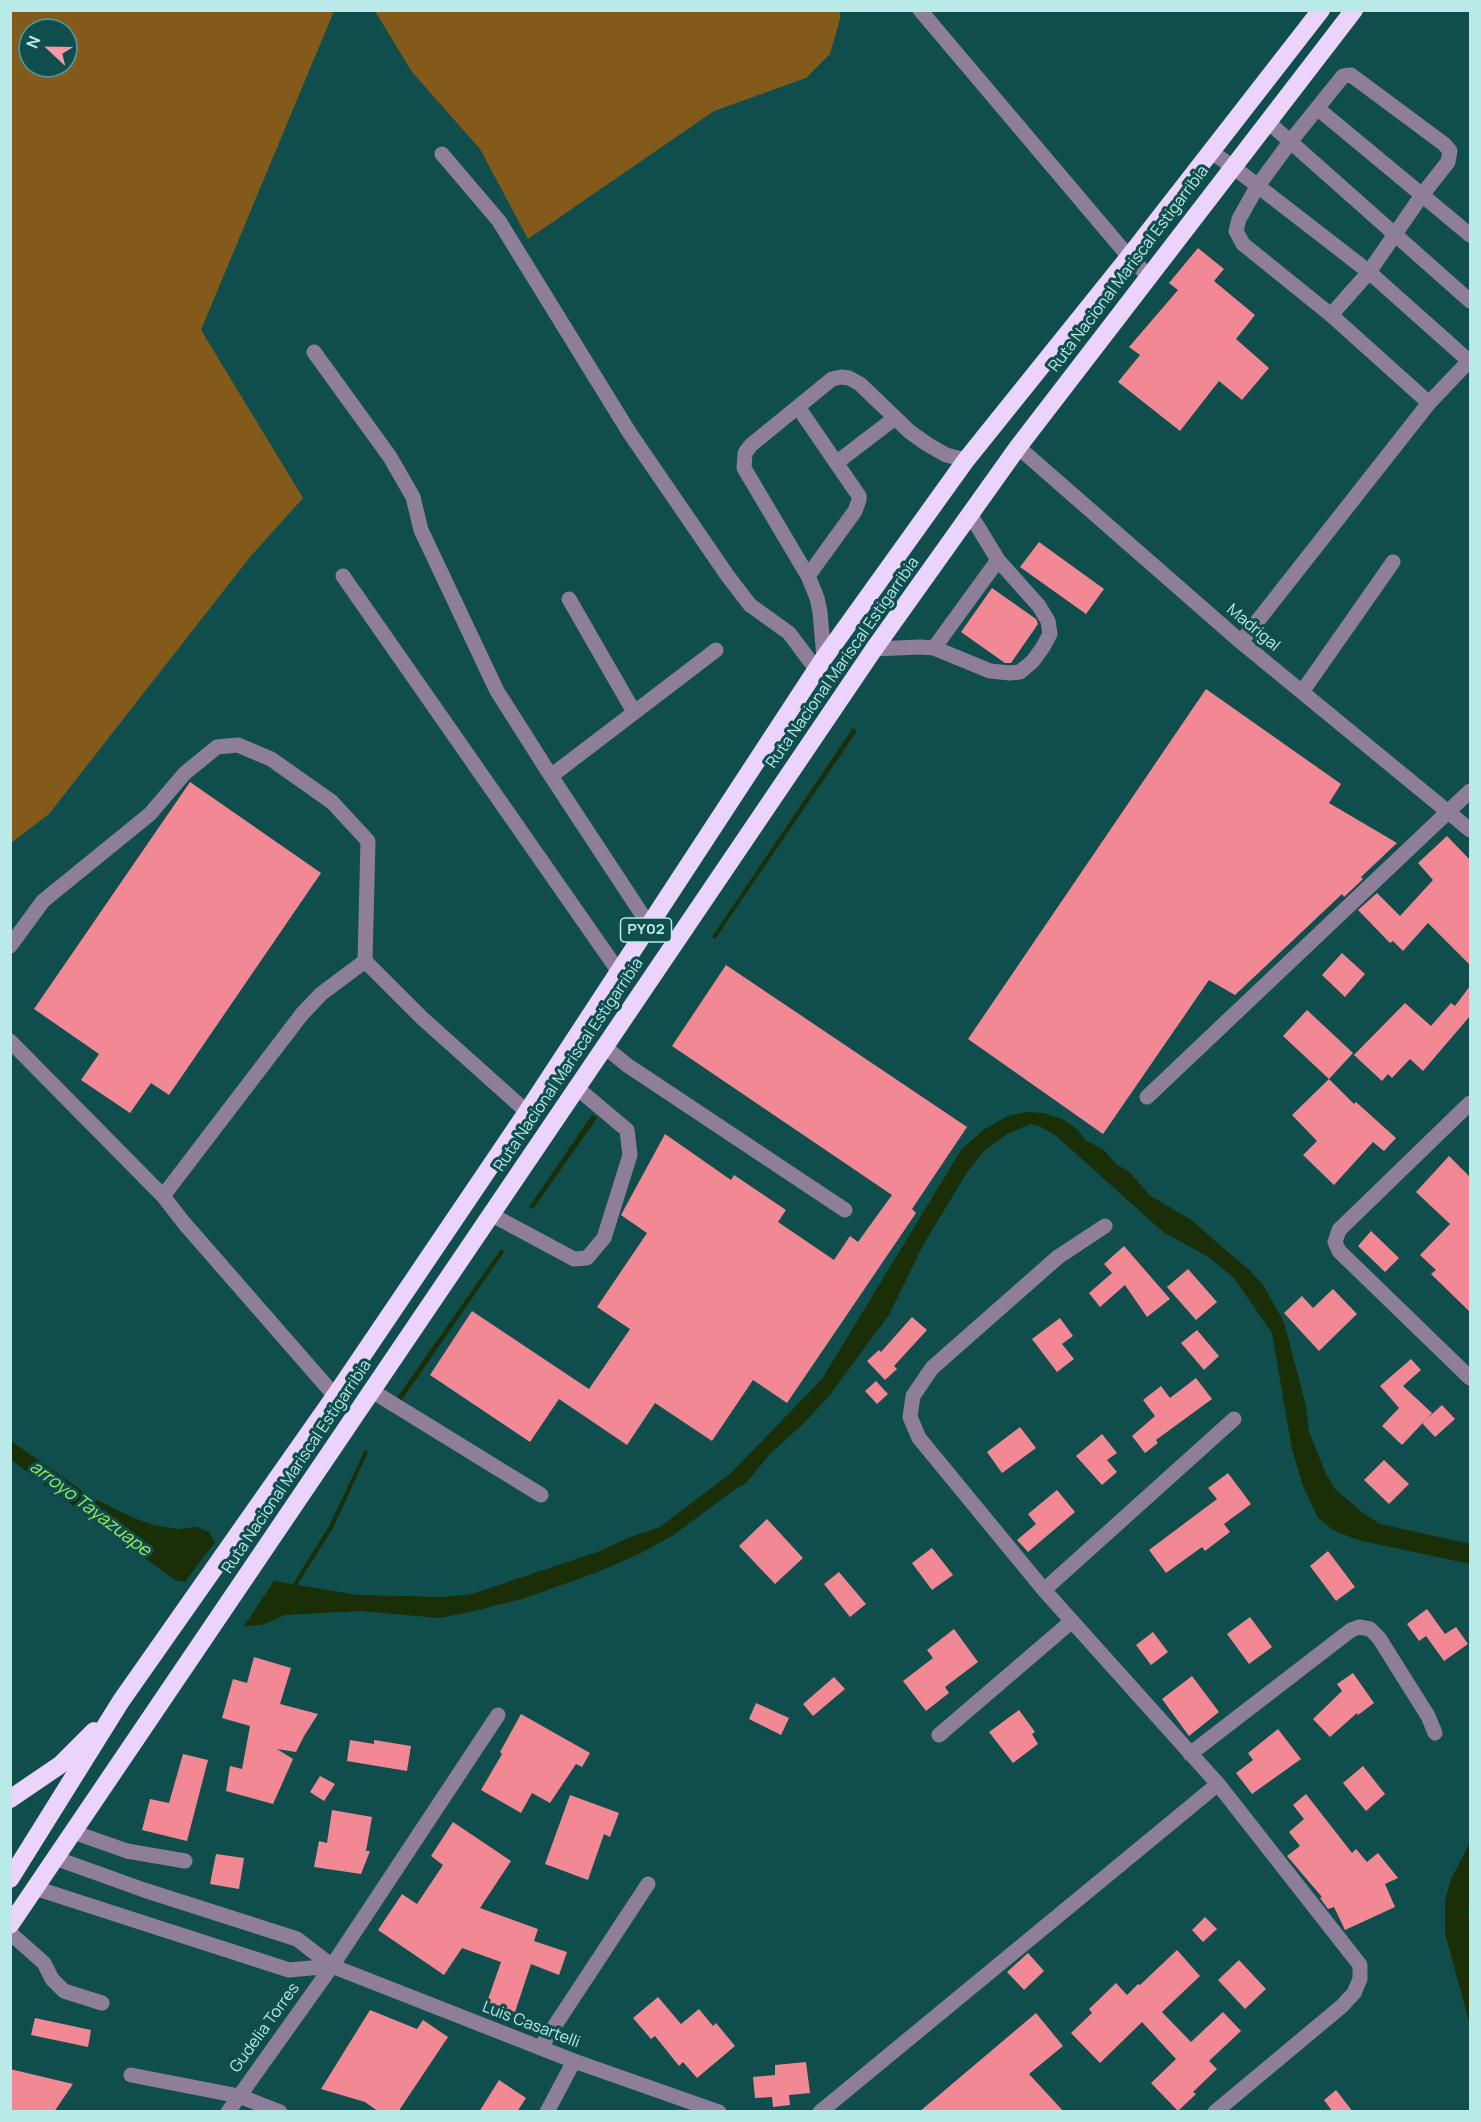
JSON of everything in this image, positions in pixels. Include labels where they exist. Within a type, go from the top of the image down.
[{"type":"highway","name":"Ruta Nacional Mariscal Estigarribia","points":[[10,1879],[121,1701],[335,1396],[527,1112],[820,664],[966,460],[1129,257],[1321,10]]},
{"type":"highway","name":"Ruta Nacional Mariscal Estigarribia","points":[[10,1925],[874,649],[1018,447],[1354,10]]},
{"type":"highway","points":[[10,1799],[60,1765],[94,1732],[121,1701]]},
{"type":"street","points":[[920,10],[1129,257],[1149,276]]},
{"type":"street","points":[[1331,315],[1369,272],[1422,195],[1448,162],[1450,151],[1444,144],[1351,75],[1343,76],[1257,186],[1239,219],[1236,231],[1244,244],[1331,315],[1429,403]]},
{"type":"street","points":[[1317,108],[1470,235]]},
{"type":"street","points":[[1267,121],[1470,301]]},
{"type":"street","points":[[1211,152],[1369,272],[1470,361],[1429,403],[1241,642]]},
{"type":"street","points":[[442,154],[499,221],[630,432],[727,575],[750,605],[789,633],[820,664]]},
{"type":"street","points":[[314,352],[390,457],[413,497],[421,530],[497,691],[649,925]]},
{"type":"street","points":[[820,664],[820,612],[808,576],[744,468],[745,453],[751,445],[832,379],[841,377],[849,378],[860,384],[910,432],[927,444],[946,454],[966,460]]},
{"type":"street","points":[[798,407],[859,496],[855,510],[808,576]]},
{"type":"street","points":[[836,463],[895,418]]},
{"type":"street","name":"Madrigal","points":[[1018,447],[1241,642],[1470,830]]},
{"type":"street","points":[[874,649],[934,648],[990,671],[1010,674],[1020,672],[1033,661],[1043,647],[1050,634],[1048,621],[1039,606],[998,560],[970,514]]},
{"type":"street","points":[[934,648],[998,560]]},
{"type":"street","points":[[1302,692],[1393,562]]},
{"type":"street","points":[[344,576],[618,972]]},
{"type":"street","points":[[569,599],[634,712]]},
{"type":"street","points":[[551,776],[716,650]]},
{"type":"street","points":[[10,946],[43,901],[150,814],[185,773],[217,747],[238,745],[271,759],[332,802],[368,841],[365,961],[422,1018],[527,1112]]},
{"type":"street","points":[[1147,1097],[1470,791]]},
{"type":"street","points":[[163,1196],[303,1014],[321,994],[365,961]]},
{"type":"street","points":[[10,1041],[163,1196],[335,1396]]},
{"type":"street","points":[[605,1047],[627,1065],[845,1210]]},
{"type":"street","points":[[492,1215],[574,1258],[587,1258],[604,1238],[630,1155],[627,1130],[577,1088]]},
{"type":"street","points":[[1470,1103],[1339,1230],[1335,1242],[1339,1251],[1470,1378]]},
{"type":"street","points":[[1105,1227],[1058,1257],[932,1368],[913,1396],[910,1417],[920,1438],[1044,1590],[1218,1785],[1360,1965],[1360,1978],[1354,1993],[1342,2006],[1215,2112]]},
{"type":"street","points":[[372,1390],[541,1495]]},
{"type":"street","points":[[1044,1590],[1234,1419]]},
{"type":"street","points":[[939,1735],[1072,1621]]},
{"type":"street","points":[[1190,1754],[1351,1630],[1359,1627],[1370,1629],[1379,1638],[1428,1716],[1435,1733]]},
{"type":"street","name":"Gudelia Torres","points":[[228,2112],[332,1966],[498,1715]]},
{"type":"street","points":[[820,2112],[1218,1785]]},
{"type":"street","points":[[73,1833],[127,1851],[185,1861]]},
{"type":"street","name":"Luis Casartelli","points":[[55,1858],[297,1939],[332,1966],[574,2061],[719,2112]]},
{"type":"street","points":[[540,2048],[648,1884]]},
{"type":"street","name":"Luis Casartelli","points":[[35,1888],[289,1970],[332,1966]]},
{"type":"street","points":[[10,1932],[44,1963],[52,1979],[64,1991],[102,2003]]},
{"type":"street","points":[[547,2112],[574,2061]]},
{"type":"street","points":[[131,2074],[239,2096],[280,2112]]},
{"type":"shaded area","points":[[11,10],[334,11],[201,330],[303,498],[250,557],[49,814],[11,843]]},
{"type":"shaded area","points":[[375,11],[840,11],[840,19],[830,54],[806,78],[714,111],[528,239],[480,149],[412,72]]},
{"type":"water","points":[[853,728],[857,731],[715,939],[712,937]]},
{"type":"water","points":[[1026,1112],[1044,1113],[1062,1119],[1078,1130],[1086,1141],[1103,1149],[1117,1165],[1127,1170],[1149,1195],[1190,1219],[1248,1269],[1263,1285],[1284,1322],[1306,1406],[1309,1432],[1326,1474],[1336,1490],[1380,1524],[1470,1544],[1470,1564],[1358,1540],[1333,1530],[1318,1518],[1303,1486],[1292,1449],[1272,1333],[1234,1278],[1210,1258],[1162,1231],[1054,1134],[1030,1124],[1009,1133],[985,1150],[968,1171],[923,1245],[889,1315],[829,1396],[770,1454],[745,1484],[672,1536],[598,1572],[525,1598],[470,1612],[439,1618],[361,1611],[285,1615],[262,1625],[244,1626],[274,1581],[293,1584],[329,1526],[365,1450],[368,1452],[333,1528],[297,1585],[357,1595],[444,1597],[472,1594],[600,1551],[660,1527],[730,1474],[822,1379],[961,1150],[983,1130],[1008,1116]]},
{"type":"water","points":[[592,1115],[597,1118],[533,1209],[529,1207]]},
{"type":"water","points":[[501,1249],[504,1252],[395,1410],[390,1408]]},
{"type":"water","name":"arroyo Tayazuape","points":[[11,1441],[91,1497],[153,1525],[177,1529],[196,1527],[209,1532],[215,1542],[185,1582],[175,1580],[11,1460]]},
{"type":"water","points":[[1470,1843],[1468,1912],[1470,2025],[1445,1933],[1445,1901],[1451,1879]]},
{"type":"building","points":[[1198,248],[1224,269],[1214,281],[1255,315],[1236,339],[1269,368],[1242,400],[1219,381],[1180,431],[1118,382],[1140,355],[1129,347],[1178,290],[1169,283]]},
{"type":"building","points":[[1039,542],[1104,589],[1086,614],[1020,567]]},
{"type":"building","points":[[992,588],[1036,619],[1038,624],[1011,663],[1005,663],[961,632]]},
{"type":"building","points":[[1206,689],[1341,784],[1329,803],[1397,843],[1361,877],[1363,879],[1344,897],[1342,894],[1235,995],[1209,980],[1103,1134],[968,1039]]},
{"type":"building","points":[[190,782],[321,873],[169,1095],[151,1083],[130,1113],[81,1080],[99,1054],[34,1009]]},
{"type":"building","points":[[1447,836],[1470,860],[1470,965],[1428,923],[1403,951],[1393,941],[1390,943],[1358,910],[1377,893],[1400,916],[1433,880],[1418,863]]},
{"type":"building","points":[[1342,953],[1365,974],[1345,997],[1322,975]]},
{"type":"building","points":[[726,965],[967,1127],[912,1209],[916,1213],[787,1403],[753,1380],[712,1441],[655,1403],[627,1445],[559,1399],[530,1442],[430,1375],[472,1311],[589,1389],[630,1329],[597,1307],[647,1233],[621,1215],[665,1134],[731,1180],[734,1175],[786,1210],[778,1222],[834,1260],[850,1236],[858,1242],[892,1195],[672,1046]]},
{"type":"building","points":[[1470,986],[1470,1016],[1423,1071],[1410,1059],[1392,1078],[1388,1074],[1382,1081],[1354,1055],[1405,1003],[1431,1026],[1451,1003],[1455,1006]]},
{"type":"building","points":[[1307,1010],[1353,1053],[1329,1079],[1283,1036]]},
{"type":"building","points":[[1329,1079],[1354,1104],[1356,1102],[1396,1138],[1384,1151],[1373,1142],[1334,1185],[1303,1155],[1317,1141],[1292,1115]]},
{"type":"building","points":[[1449,1156],[1470,1177],[1470,1312],[1431,1274],[1436,1270],[1420,1255],[1450,1224],[1416,1192]]},
{"type":"building","points":[[1371,1231],[1399,1258],[1385,1272],[1358,1246]]},
{"type":"building","points":[[1124,1246],[1170,1299],[1147,1317],[1125,1285],[1100,1307],[1089,1293],[1112,1273],[1104,1264]]},
{"type":"building","points":[[1188,1269],[1217,1302],[1196,1320],[1167,1287]]},
{"type":"building","points":[[1333,1289],[1357,1314],[1319,1351],[1284,1313],[1302,1296],[1313,1308]]},
{"type":"building","points":[[912,1317],[927,1330],[894,1366],[897,1369],[885,1380],[867,1361],[879,1350],[881,1352]]},
{"type":"building","points":[[1060,1318],[1073,1336],[1062,1344],[1074,1359],[1057,1372],[1032,1339]]},
{"type":"building","points":[[1197,1330],[1219,1356],[1204,1370],[1181,1343]]},
{"type":"building","points":[[1411,1359],[1421,1370],[1403,1386],[1432,1413],[1402,1445],[1382,1426],[1399,1408],[1380,1386]]},
{"type":"building","points":[[1196,1378],[1212,1399],[1156,1440],[1158,1443],[1145,1453],[1132,1436],[1155,1416],[1143,1400],[1161,1386],[1170,1398]]},
{"type":"building","points":[[876,1381],[888,1394],[877,1404],[865,1391]]},
{"type":"building","points":[[1442,1405],[1455,1419],[1435,1437],[1422,1423]]},
{"type":"building","points":[[1020,1427],[1036,1448],[1002,1473],[987,1452]]},
{"type":"building","points":[[1102,1434],[1117,1453],[1107,1460],[1117,1472],[1102,1485],[1076,1456]]},
{"type":"building","points":[[1384,1460],[1409,1484],[1389,1504],[1364,1480]]},
{"type":"building","points":[[1228,1473],[1251,1504],[1224,1524],[1230,1532],[1205,1551],[1202,1547],[1166,1573],[1149,1550],[1217,1499],[1208,1488]]},
{"type":"building","points":[[1057,1490],[1075,1512],[1028,1552],[1017,1540],[1036,1524],[1028,1514]]},
{"type":"building","points":[[767,1519],[803,1558],[775,1584],[739,1546]]},
{"type":"building","points":[[932,1548],[953,1575],[932,1590],[912,1563]]},
{"type":"building","points":[[1328,1551],[1355,1587],[1336,1601],[1310,1566]]},
{"type":"building","points":[[839,1572],[866,1604],[850,1617],[824,1584]]},
{"type":"building","points":[[1427,1609],[1445,1634],[1456,1627],[1468,1644],[1444,1661],[1426,1636],[1419,1641],[1407,1624]]},
{"type":"building","points":[[1250,1617],[1272,1647],[1249,1664],[1227,1634]]},
{"type":"building","points":[[954,1629],[978,1662],[945,1687],[949,1693],[926,1711],[903,1681],[933,1658],[927,1650]]},
{"type":"building","points":[[1153,1632],[1168,1652],[1151,1665],[1136,1645]]},
{"type":"building","points":[[254,1657],[291,1668],[280,1704],[318,1714],[296,1752],[277,1749],[293,1759],[273,1804],[226,1791],[230,1766],[242,1769],[250,1726],[222,1718],[233,1679],[247,1683]]},
{"type":"building","points":[[1353,1673],[1374,1703],[1358,1715],[1357,1713],[1330,1737],[1313,1719],[1342,1691],[1337,1684]]},
{"type":"building","points":[[1192,1676],[1219,1712],[1189,1736],[1162,1699]]},
{"type":"building","points":[[834,1677],[845,1689],[813,1716],[803,1704]]},
{"type":"building","points":[[756,1703],[789,1718],[781,1735],[749,1719]]},
{"type":"building","points":[[1019,1710],[1035,1732],[1032,1734],[1038,1744],[1013,1763],[989,1732]]},
{"type":"building","points":[[521,1714],[590,1753],[582,1767],[576,1764],[550,1803],[532,1793],[521,1813],[481,1790],[502,1754],[500,1752]]},
{"type":"building","points":[[1278,1729],[1301,1759],[1252,1794],[1236,1773],[1253,1760],[1248,1753]]},
{"type":"building","points":[[350,1740],[374,1744],[374,1740],[411,1746],[407,1771],[347,1761]]},
{"type":"building","points":[[183,1754],[208,1760],[187,1841],[142,1830],[150,1799],[169,1803]]},
{"type":"building","points":[[1363,1766],[1385,1794],[1366,1811],[1343,1783]]},
{"type":"building","points":[[320,1776],[335,1784],[324,1801],[310,1792]]},
{"type":"building","points":[[1306,1794],[1352,1853],[1356,1849],[1367,1862],[1378,1853],[1398,1878],[1385,1884],[1395,1907],[1345,1930],[1334,1907],[1328,1909],[1320,1898],[1322,1897],[1287,1856],[1300,1846],[1289,1832],[1304,1819],[1293,1805]]},
{"type":"building","points":[[570,1795],[619,1813],[610,1837],[604,1834],[588,1880],[545,1864]]},
{"type":"building","points":[[332,1810],[372,1817],[366,1851],[370,1851],[361,1874],[314,1867],[319,1841],[327,1843]]},
{"type":"building","points":[[453,1822],[511,1861],[480,1908],[538,1929],[534,1941],[567,1952],[559,1975],[531,1964],[515,2012],[487,2002],[501,1962],[462,1948],[444,1975],[378,1930],[402,1894],[417,1904],[443,1865],[431,1856]]},
{"type":"building","points":[[216,1854],[244,1858],[239,1889],[210,1884]]},
{"type":"building","points":[[1205,1917],[1217,1929],[1203,1942],[1192,1930]]},
{"type":"building","points":[[1177,1950],[1200,1976],[1162,2012],[1191,2042],[1223,2012],[1241,2031],[1209,2061],[1217,2069],[1193,2092],[1196,2094],[1178,2111],[1151,2083],[1176,2059],[1142,2022],[1100,2063],[1071,2033],[1092,2013],[1089,2009],[1116,1983],[1127,1995]]},
{"type":"building","points":[[1028,1953],[1044,1971],[1024,1990],[1007,1972]]},
{"type":"building","points":[[1239,1960],[1266,1989],[1245,2009],[1218,1980]]},
{"type":"building","points":[[658,1997],[681,2024],[699,2009],[713,2026],[716,2023],[735,2046],[697,2078],[683,2062],[679,2066],[655,2036],[651,2039],[633,2018]]},
{"type":"building","points":[[370,2010],[417,2029],[423,2020],[448,2037],[398,2112],[379,2112],[365,2102],[321,2089]]},
{"type":"building","points":[[1036,2013],[1063,2046],[1029,2074],[1064,2112],[919,2112]]},
{"type":"building","points":[[35,2018],[91,2030],[88,2047],[31,2035]]},
{"type":"building","points":[[806,2062],[810,2093],[789,2095],[790,2105],[773,2107],[772,2097],[755,2098],[753,2077],[775,2075],[775,2065]]},
{"type":"building","points":[[10,2069],[73,2084],[54,2112],[10,2112]]},
{"type":"building","points":[[499,2080],[526,2098],[517,2112],[479,2112]]},
{"type":"building","points":[[1336,2090],[1353,2112],[1333,2112],[1324,2100]]}]
